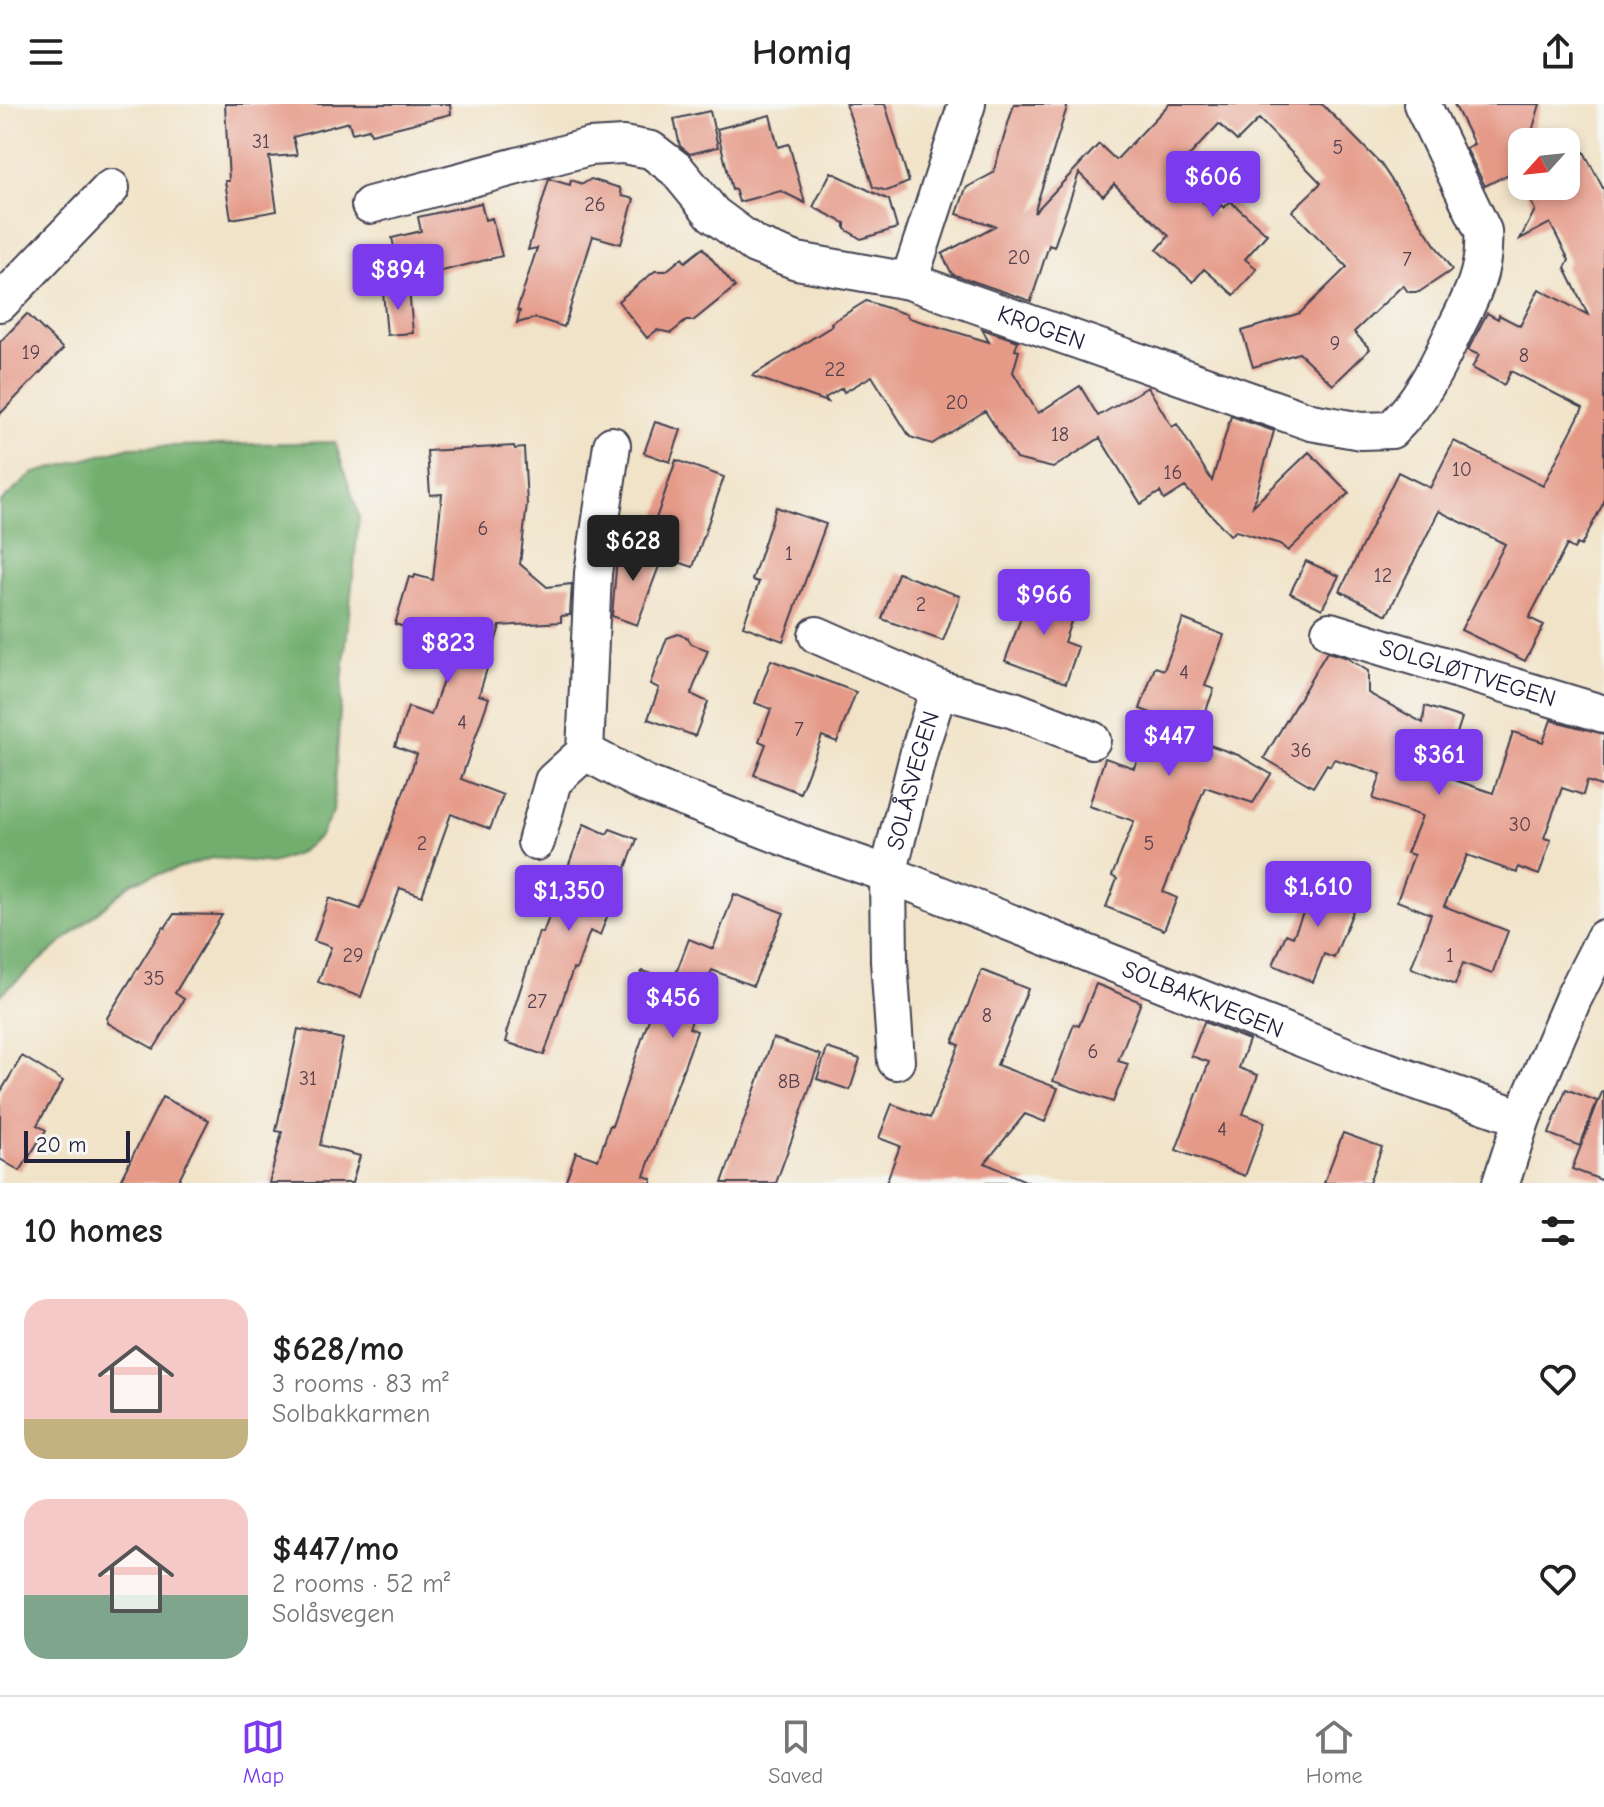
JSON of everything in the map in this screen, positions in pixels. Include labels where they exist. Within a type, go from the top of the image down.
[{"type":"street","points":[[909,281],[967,104]]},
{"type":"street","name":"KROGEN","points":[[370,205],[589,147],[623,145],[651,150],[676,169],[713,214],[755,245],[797,261],[909,281],[1311,422],[1361,431],[1391,430],[1412,410],[1440,362],[1474,294],[1484,250],[1483,231],[1422,104]]},
{"type":"street","points":[[0,303],[111,188]]},
{"type":"street","points":[[536,842],[553,781],[585,752],[593,573],[612,445]]},
{"type":"street","name":"SOLGLØTTVEGEN","points":[[1330,631],[1604,714]]},
{"type":"street","name":"SOLÅSVEGEN","points":[[817,635],[939,689],[1014,710],[1092,740]]},
{"type":"street","name":"SOLÅSVEGEN","points":[[888,874],[920,748],[939,689]]},
{"type":"street","name":"SOLBAKKVEGEN","points":[[585,752],[646,784],[888,874],[1455,1097],[1522,1118]]},
{"type":"street","points":[[888,874],[889,961],[896,1061]]},
{"type":"street","points":[[1501,1183],[1522,1118],[1573,999],[1604,938]]},
{"type":"green space","points":[[335,442],[359,516],[333,812],[320,836],[299,853],[273,863],[212,858],[133,882],[0,995],[0,503],[32,474],[130,447]]},
{"type":"building","points":[[225,104],[450,104],[451,114],[371,134],[369,129],[352,133],[349,122],[293,137],[297,155],[269,157],[277,211],[231,219],[225,181],[229,181]]},
{"type":"building","points":[[846,104],[885,104],[909,182],[887,191],[873,187]]},
{"type":"building","points":[[1014,104],[1068,104],[1034,213],[1099,144],[1116,160],[1169,104],[1322,104],[1380,163],[1452,270],[1419,292],[1408,292],[1403,285],[1354,332],[1370,349],[1333,385],[1299,353],[1253,367],[1242,331],[1300,313],[1347,267],[1292,211],[1321,183],[1259,119],[1237,141],[1219,124],[1173,173],[1214,213],[1230,201],[1267,234],[1245,259],[1257,269],[1234,295],[1204,269],[1193,282],[1157,250],[1169,236],[1114,184],[1103,196],[1079,173],[1054,247],[1049,245],[1031,301],[952,274],[942,254],[995,226],[957,214],[966,188],[993,173]]},
{"type":"building","points":[[1454,104],[1540,104],[1533,128],[1508,128],[1508,174],[1485,186],[1466,148],[1474,144]]},
{"type":"building","points":[[710,111],[718,147],[690,154],[680,146],[674,119]]},
{"type":"building","points":[[770,115],[778,147],[789,144],[805,203],[781,191],[739,202],[735,189],[732,190],[717,129]]},
{"type":"building","points":[[1584,152],[1604,190],[1604,502],[1581,546],[1577,544],[1574,549],[1567,545],[1529,618],[1544,625],[1525,661],[1461,630],[1505,544],[1439,511],[1387,615],[1340,591],[1398,472],[1430,488],[1454,441],[1543,486],[1583,408],[1511,371],[1504,385],[1472,368],[1479,355],[1468,350],[1487,313],[1498,319],[1499,315],[1520,326],[1539,289],[1588,315],[1565,268],[1569,260],[1550,223],[1520,239],[1535,210],[1530,200],[1580,200],[1580,154]]},
{"type":"building","points":[[831,172],[889,200],[897,228],[861,239],[845,229],[845,223],[813,207]]},
{"type":"building","points":[[549,179],[570,185],[571,180],[583,184],[591,179],[620,188],[622,196],[634,199],[621,244],[593,236],[564,327],[536,318],[517,323],[520,311],[517,310],[537,248],[528,250]]},
{"type":"building","points":[[481,203],[485,220],[492,218],[502,256],[402,281],[392,238],[421,231],[418,217]]},
{"type":"building","points":[[703,248],[735,287],[693,321],[686,321],[671,333],[657,330],[647,338],[618,301],[655,271],[666,271],[682,258],[685,262]]},
{"type":"building","points":[[409,289],[413,333],[387,335],[383,292]]},
{"type":"building","points":[[866,301],[906,314],[909,318],[989,342],[982,329],[1018,341],[1015,350],[1019,351],[1013,372],[1038,413],[1080,386],[1098,416],[1148,387],[1172,427],[1177,424],[1212,481],[1231,416],[1274,431],[1253,506],[1309,452],[1349,493],[1288,551],[1280,544],[1236,531],[1230,535],[1185,487],[1164,500],[1160,492],[1141,504],[1100,438],[1053,468],[1016,459],[985,411],[932,444],[910,437],[872,376],[844,392],[842,388],[825,398],[828,402],[752,376]]},
{"type":"building","points":[[27,314],[63,349],[0,414],[0,342]]},
{"type":"building","points":[[655,422],[681,430],[670,462],[644,453]]},
{"type":"building","points":[[514,446],[515,449],[524,448],[527,504],[520,564],[547,587],[572,584],[570,615],[561,616],[561,622],[500,626],[479,695],[489,698],[461,779],[503,795],[490,829],[451,814],[422,896],[400,888],[361,997],[318,982],[331,947],[314,941],[329,898],[361,909],[417,754],[395,746],[408,707],[431,715],[456,643],[395,624],[409,577],[414,578],[415,575],[433,580],[442,494],[430,495],[427,451]]},
{"type":"building","points":[[676,460],[724,477],[693,567],[645,551]]},
{"type":"building","points":[[776,507],[826,524],[783,641],[743,626],[759,582],[752,580]]},
{"type":"building","points":[[618,546],[662,558],[637,625],[612,616]]},
{"type":"building","points":[[1306,561],[1339,576],[1322,609],[1290,593]]},
{"type":"building","points":[[898,573],[960,596],[943,641],[882,619]]},
{"type":"building","points":[[1032,588],[1077,604],[1064,642],[1078,647],[1066,683],[1005,661]]},
{"type":"building","points":[[1183,619],[1224,635],[1205,686],[1214,689],[1195,740],[1238,755],[1271,774],[1253,803],[1205,787],[1163,892],[1177,898],[1164,930],[1106,907],[1117,879],[1112,876],[1134,821],[1089,806],[1105,758],[1134,768],[1154,714],[1140,709],[1155,667],[1164,670]]},
{"type":"building","points":[[678,634],[688,638],[691,644],[708,650],[691,694],[708,702],[695,736],[648,719],[659,688],[650,684],[667,638]]},
{"type":"building","points":[[1327,652],[1345,657],[1368,671],[1368,693],[1423,723],[1425,706],[1462,718],[1443,776],[1493,793],[1513,732],[1543,742],[1551,720],[1604,734],[1604,787],[1587,781],[1583,795],[1562,788],[1544,838],[1551,840],[1539,875],[1518,867],[1517,873],[1467,855],[1444,906],[1508,931],[1492,974],[1463,963],[1455,985],[1411,968],[1431,914],[1397,901],[1414,855],[1407,853],[1422,816],[1373,799],[1381,774],[1334,759],[1330,766],[1327,764],[1313,787],[1264,758]]},
{"type":"building","points":[[771,660],[856,692],[837,742],[822,736],[800,793],[754,775],[766,744],[759,741],[771,709],[755,703]]},
{"type":"building","points":[[584,824],[607,834],[610,829],[637,839],[600,935],[590,931],[576,970],[573,969],[544,1055],[506,1042],[506,1033],[539,932],[543,933]]},
{"type":"building","points":[[1319,875],[1361,892],[1334,958],[1324,954],[1313,982],[1273,965],[1286,934],[1293,937]]},
{"type":"building","points":[[734,894],[784,913],[753,986],[712,970],[689,1028],[697,1031],[644,1176],[652,1179],[651,1183],[565,1183],[576,1152],[598,1160],[612,1126],[651,1013],[630,1006],[642,971],[673,981],[689,939],[713,949]]},
{"type":"building","points":[[174,914],[222,915],[175,993],[184,999],[154,1049],[108,1023],[107,1018]]},
{"type":"building","points":[[982,970],[1028,989],[997,1065],[1058,1088],[1045,1122],[1025,1114],[985,1163],[1030,1183],[886,1183],[900,1146],[879,1138],[892,1104],[930,1118],[959,1045],[953,1042]]},
{"type":"building","points":[[1096,984],[1141,1002],[1118,1061],[1128,1064],[1113,1102],[1053,1081],[1074,1024],[1079,1026]]},
{"type":"building","points":[[1204,1022],[1249,1040],[1239,1068],[1258,1075],[1243,1114],[1265,1122],[1245,1176],[1176,1150],[1209,1062],[1191,1056]]},
{"type":"building","points":[[298,1029],[343,1039],[320,1145],[360,1156],[352,1183],[269,1183],[282,1132],[276,1131]]},
{"type":"building","points":[[773,1038],[821,1055],[796,1128],[776,1183],[722,1183]]},
{"type":"building","points":[[827,1048],[860,1059],[850,1090],[817,1079]]},
{"type":"building","points":[[22,1056],[63,1081],[37,1125],[46,1130],[20,1171],[0,1159],[0,1093]]},
{"type":"building","points":[[1566,1089],[1597,1101],[1580,1146],[1549,1134]]},
{"type":"building","points":[[1604,1092],[1604,1181],[1572,1169]]},
{"type":"building","points":[[162,1097],[209,1120],[177,1183],[119,1183]]},
{"type":"building","points":[[1343,1133],[1382,1147],[1369,1183],[1324,1183]]}]
